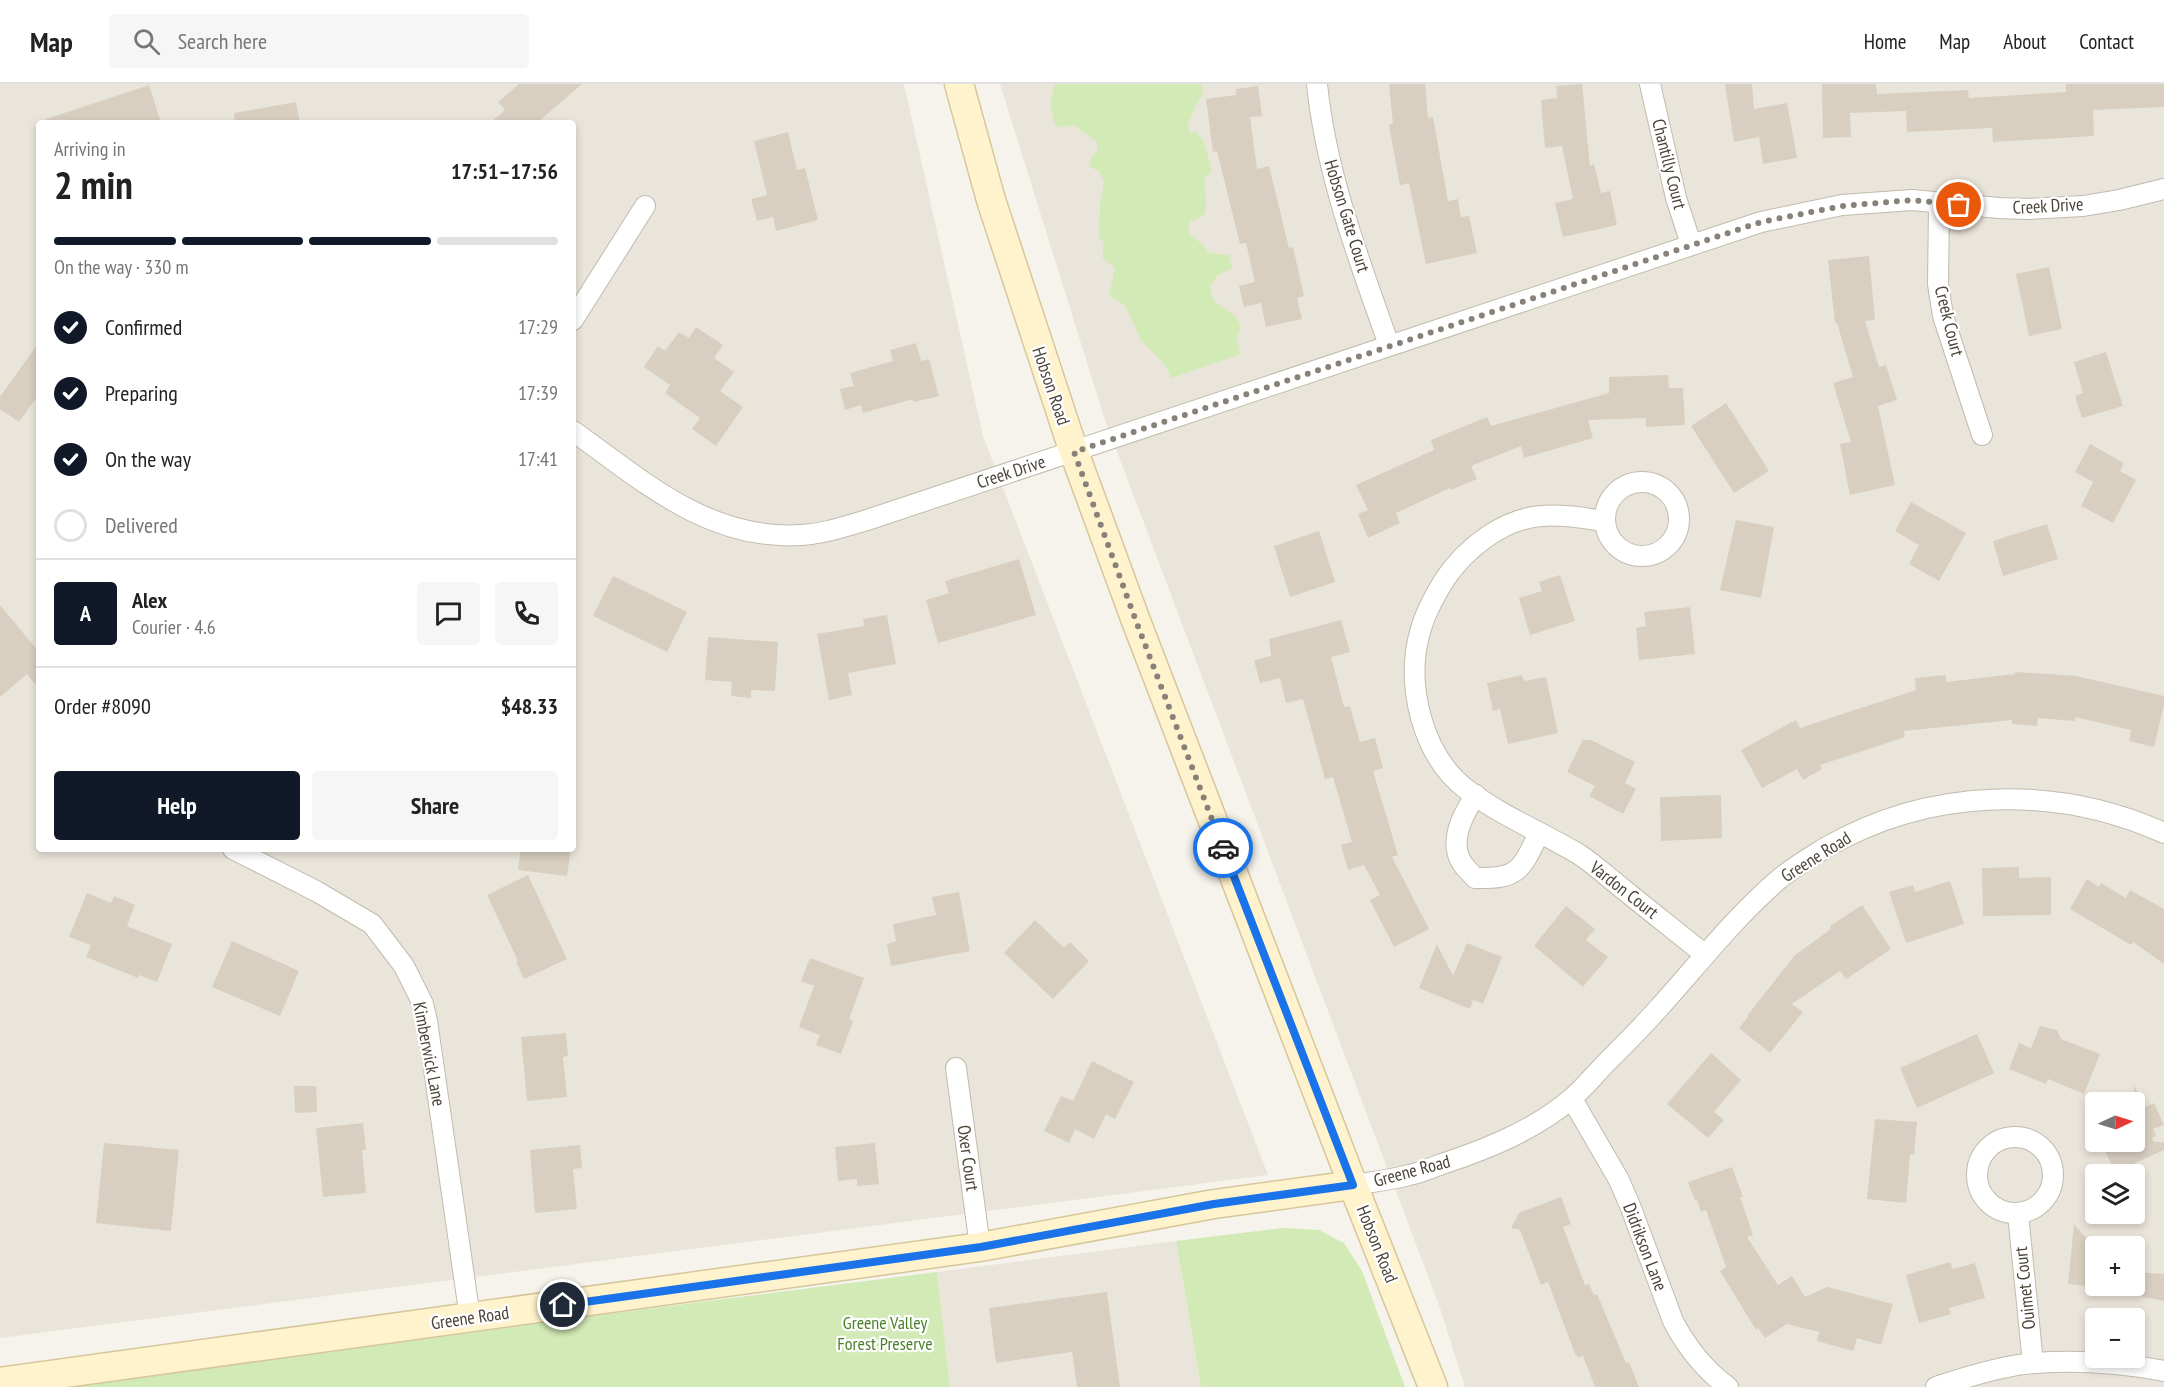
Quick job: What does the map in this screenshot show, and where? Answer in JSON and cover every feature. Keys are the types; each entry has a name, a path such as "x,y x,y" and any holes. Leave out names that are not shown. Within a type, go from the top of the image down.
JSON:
{"main road":[{"name":"Hobson Road","path":"959,84 997,222 1074,452 1136,621 1433,1387"},
{"name":"Greene Road","path":"0,1382 981,1247 1214,1204 1353,1185"}],"street":[{"name":"Hobson Gate Court","path":"1317,84 1329,157 1350,232 1389,345"},
{"name":"Chantilly Court","path":"1650,84 1676,198 1691,244"},
{"name":"Creek Drive","path":"576,433 650,487 695,514 728,528 770,536 802,536 835,530 1074,452 1761,222 1833,207 1912,200 1939,204 2027,209 2083,206 2164,189"},
{"name":"Creek Court","path":"1939,204 1938,284 1944,316 1982,435"},
{"path":"576,315 645,206"},
{"name":"Vardon Court","path":"1604,521 1542,516 1528,518 1501,529 1457,561 1427,611 1419,632 1415,662 1415,689 1419,712 1429,741 1442,762 1464,788 1510,819 1581,856 1704,954"},
{"path":"1476,795 1463,813 1456,837 1460,861 1475,878 1495,879 1514,874 1528,857 1539,833"},
{"name":"Greene Road","path":"1353,1185 1410,1175 1481,1151 1537,1122 1572,1099 1658,1010 1704,954 1778,880 1846,836 1908,812 1966,801 2027,799 2083,806 2116,814 2164,833"},
{"name":"Kimberwick Lane","path":"239,852 316,891 372,924 404,966 413,982 427,1021 470,1318"},
{"name":"Oxer Court","path":"956,1068 981,1247"},
{"name":"Didrikson Lane","path":"1572,1099 1619,1180 1673,1321 1694,1354 1728,1387"},
{"name":"Ouimet Court","path":"2018,1214 2033,1363"},
{"path":"1936,1387 1976,1375 2033,1363 2095,1362 2164,1371"}],"shaded area":[{"path":"0,84 904,84 983,436 1268,1175 0,1338"},
{"path":"1000,84 2164,84 2164,1387 1465,1387 1440,1308 1104,417"},
{"path":"1176,1241 1201,1387 950,1387 937,1272"}],"green space":[{"path":"1055,84 1201,84 1203,95 1187,125 1190,133 1196,132 1202,138 1212,172 1205,177 1205,213 1190,222 1188,231 1208,252 1229,255 1232,268 1218,275 1210,286 1213,300 1236,317 1241,326 1237,338 1241,354 1171,378 1165,365 1141,340 1125,305 1109,296 1115,268 1102,257 1104,243 1099,237 1100,204 1104,181 1099,171 1089,167 1091,158 1098,150 1096,141 1073,125 1058,128 1051,106"},
{"path":"1283,1228 1319,1230 1344,1243 1362,1271 1405,1387 1201,1387 1176,1241"},
{"name":"Greene Valley Forest Preserve","path":"937,1272 950,1387 71,1387 622,1312"}],"building":[{"path":"519,84 582,84 540,120 493,120 505,110 498,102"},
{"path":"1389,84 1425,84 1428,118 1433,117 1448,201 1458,199 1461,217 1469,216 1477,253 1426,264 1409,183 1400,185 1389,125 1393,124"},
{"path":"1582,84 1590,166 1594,164 1601,193 1610,191 1617,225 1563,237 1555,203 1573,199 1562,146 1545,148 1541,100 1557,98 1556,86"},
{"path":"1725,84 1752,84 1754,109 1787,103 1797,158 1763,164 1759,137 1734,142"},
{"path":"1822,84 1876,84 1877,94 1968,90 1969,98 2066,92 2066,84 2164,84 2164,107 2093,110 2094,136 1993,142 1992,128 1907,132 1906,111 1850,113 1851,137 1823,138"},
{"path":"149,85 160,120 46,120"},
{"path":"1258,86 1262,116 1250,117 1257,169 1269,166 1289,248 1293,247 1304,296 1297,298 1302,319 1266,327 1261,303 1244,307 1239,286 1255,282 1246,243 1240,244 1217,151 1213,152 1206,99 1236,95 1236,89"},
{"path":"296,102 299,120 235,120 234,113"},
{"path":"788,132 797,170 805,168 818,220 776,231 773,217 757,221 751,199 767,195 754,141"},
{"path":"1869,256 1875,320 1865,321 1879,367 1886,365 1897,400 1878,406 1895,485 1850,495 1840,444 1851,442 1833,383 1853,377 1837,323 1835,323 1828,260"},
{"path":"2049,267 2062,329 2029,336 2016,274"},
{"path":"696,327 723,345 714,358 734,372 720,391 743,407 716,446 692,429 700,418 665,393 670,385 644,367 658,346 665,351 679,332 689,338"},
{"path":"916,343 921,361 929,359 939,396 914,402 913,399 863,413 861,405 845,410 840,389 854,386 850,373 893,361 890,350"},
{"path":"36,346 36,398 19,422 0,409 0,397"},
{"path":"2106,352 2123,406 2082,418 2075,396 2083,393 2074,362"},
{"path":"1668,375 1669,388 1683,388 1685,425 1646,427 1646,418 1588,420 1593,438 1524,458 1521,446 1471,466 1477,479 1451,490 1450,488 1396,513 1400,523 1368,538 1358,514 1368,510 1356,485 1434,450 1431,440 1487,417 1491,426 1609,393 1609,377"},
{"path":"1726,403 1769,471 1734,493 1691,426"},
{"path":"2090,444 2124,463 2120,471 2136,480 2113,523 2081,506 2093,482 2075,472"},
{"path":"1911,502 1966,533 1939,581 1909,564 1919,545 1895,531"},
{"path":"1736,520 1774,527 1761,598 1720,590"},
{"path":"2047,524 2058,559 2003,576 1993,541"},
{"path":"1319,531 1335,582 1290,597 1274,546"},
{"path":"1019,559 1036,615 938,643 926,600 949,593 945,581"},
{"path":"1560,575 1575,621 1530,635 1519,598 1542,591 1539,582"},
{"path":"613,576 687,612 667,652 593,616"},
{"path":"0,605 36,648 36,685 27,674 0,697"},
{"path":"1690,607 1695,654 1639,660 1636,628 1646,626 1644,612"},
{"path":"887,615 896,664 848,673 852,695 829,700 817,634 864,626 863,619"},
{"path":"1341,620 1350,652 1331,657 1344,707 1350,706 1360,742 1375,738 1383,768 1373,771 1398,855 1392,857 1429,929 1394,947 1370,900 1380,895 1364,865 1348,870 1341,845 1352,842 1333,777 1325,779 1303,699 1286,703 1280,678 1260,683 1254,660 1271,656 1269,639"},
{"path":"708,637 778,642 775,691 751,690 751,698 731,696 732,682 705,680"},
{"path":"2015,672 2076,676 2164,696 2154,747 2129,741 2131,730 2075,717 2075,721 2038,718 2037,726 2012,724 2012,720 1904,731 1905,737 1820,765 1822,769 1803,780 1797,769 1762,788 1741,750 1796,720 1800,728 1916,690 1915,678 1946,675 1946,682 2015,674"},
{"path":"1522,675 1524,681 1546,677 1558,733 1508,744 1500,709 1493,711 1487,683"},
{"path":"1583,740 1591,740 1635,762 1625,783 1636,789 1623,814 1589,796 1595,786 1567,772"},
{"path":"1721,795 1722,838 1661,841 1660,797"},
{"path":"521,852 571,852 567,876 518,870"},
{"path":"2019,867 2019,878 2051,877 2051,915 1983,916 1982,868"},
{"path":"528,875 567,959 524,979 487,895"},
{"path":"2087,879 2099,887 2101,883 2126,898 2130,890 2164,909 2164,964 2133,942 2131,945 2070,909"},
{"path":"1950,881 1964,924 1906,943 1889,892 1913,885 1915,892"},
{"path":"959,892 970,951 891,966 887,944 896,941 893,924 936,915 932,897"},
{"path":"87,893 111,903 114,896 135,905 127,926 172,944 157,982 139,975 138,978 86,957 91,945 69,937"},
{"path":"1862,905 1891,949 1846,979 1840,971 1792,1004 1803,1012 1770,1053 1739,1028 1795,955 1831,929 1830,926"},
{"path":"1566,906 1595,929 1586,940 1608,957 1583,987 1534,946"},
{"path":"1035,920 1064,948 1070,942 1089,961 1053,999 1004,953"},
{"path":"232,941 299,971 280,1016 212,987"},
{"path":"1467,943 1502,957 1483,1004 1473,1000 1470,1009 1419,988 1437,944 1453,976"},
{"path":"810,958 864,978 849,1019 853,1021 841,1054 816,1045 820,1035 799,1027 814,986 801,981"},
{"path":"2040,1026 2057,1030 2061,1039 2100,1054 2084,1094 2048,1079 2046,1084 2009,1069 2019,1043 2031,1048"},
{"path":"566,1033 568,1056 563,1057 567,1097 527,1101 521,1037"},
{"path":"1977,1034 1994,1073 1917,1108 1900,1068"},
{"path":"1711,1053 1741,1080 1714,1112 1724,1120 1708,1138 1667,1104"},
{"path":"1092,1061 1134,1082 1115,1119 1106,1114 1094,1139 1075,1129 1069,1143 1044,1131 1061,1096 1073,1101"},
{"path":"294,1086 316,1086 317,1112 295,1113"},
{"path":"2154,1103 2164,1125 2153,1129 2156,1136 2152,1138 2154,1142 2164,1142 2164,1150 2133,1164 2111,1164 2106,1152 2145,1152 2145,1108"},
{"path":"1875,1119 1917,1122 1914,1155 1910,1154 1906,1203 1867,1199"},
{"path":"363,1123 366,1150 362,1150 366,1193 323,1197 316,1128"},
{"path":"104,1143 179,1150 171,1231 96,1223"},
{"path":"875,1143 879,1184 857,1186 857,1179 838,1181 835,1147"},
{"path":"580,1145 582,1168 573,1169 577,1209 535,1213 530,1150"},
{"path":"1732,1167 1753,1235 1747,1237 1778,1285 1792,1276 1805,1297 1827,1287 1893,1304 1881,1345 1857,1338 1853,1351 1817,1341 1819,1332 1787,1324 1765,1338 1758,1328 1756,1330 1720,1271 1726,1267 1706,1210 1701,1212 1688,1182"},
{"path":"1561,1197 1571,1224 1563,1227 1585,1285 1589,1284 1594,1295 1597,1294 1626,1363 1629,1362 1639,1387 1595,1387 1583,1356 1579,1358 1575,1354 1548,1282 1541,1285 1520,1230 1511,1228 1519,1213"},
{"path":"2074,1224 2085,1237 2085,1286 2068,1284"},
{"path":"1950,1262 1953,1269 1975,1263 1985,1298 1949,1308 1951,1314 1919,1323 1906,1275"},
{"path":"2145,1273 2164,1274 2164,1301 2139,1296 2145,1296"},
{"path":"1107,1292 1120,1387 1077,1387 1072,1352 996,1363 989,1308"}],"way so far":[{"path":"1223,848 1074,452 1761,222 1805,211 1842,206 1912,200 1959,205"}],"route":[{"path":"563,1305 981,1247 1214,1204 1353,1185 1223,848"}]}
